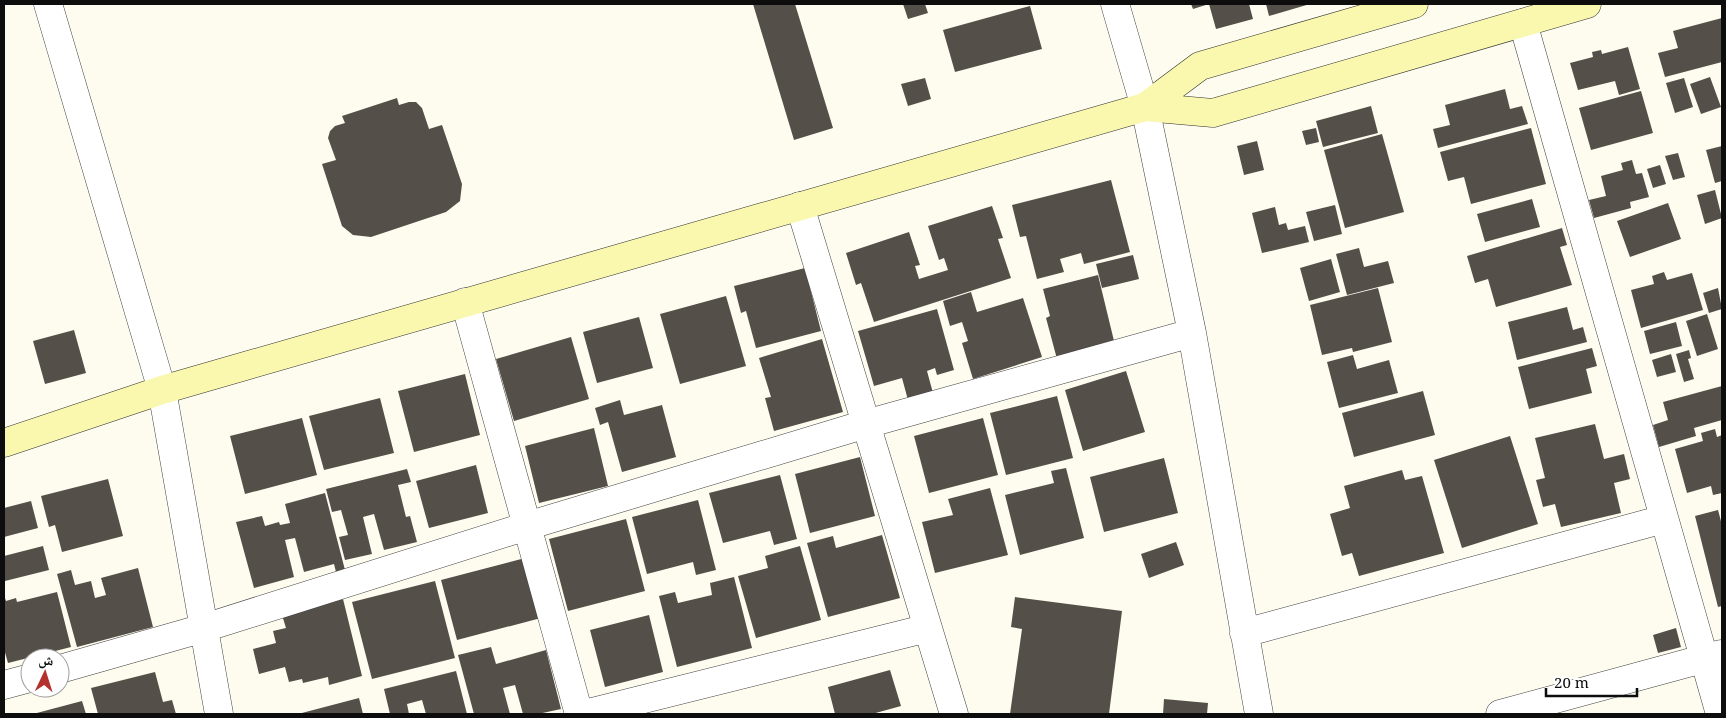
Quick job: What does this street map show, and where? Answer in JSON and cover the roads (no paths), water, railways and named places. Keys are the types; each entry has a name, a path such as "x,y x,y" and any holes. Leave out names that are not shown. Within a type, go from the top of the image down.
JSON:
{"street":[{"path":"48,4 162,390 219,714"},
{"path":"1115,4 1144,107 1192,334 1259,714"},
{"path":"4,443 162,390 1144,107 1200,66 1414,4"},
{"path":"1144,107 1213,114 1587,4"},
{"path":"1523,23 1664,519 1713,656 1720,714"},
{"path":"800,206 954,714"},
{"path":"465,302 579,714"},
{"path":"70,666 204,628 527,526 866,424 1192,334"},
{"path":"1244,633 1664,519"},
{"path":"584,714 928,628"},
{"path":"1500,714 1577,704 1713,656"},
{"path":"4,686 20,681"}]}
